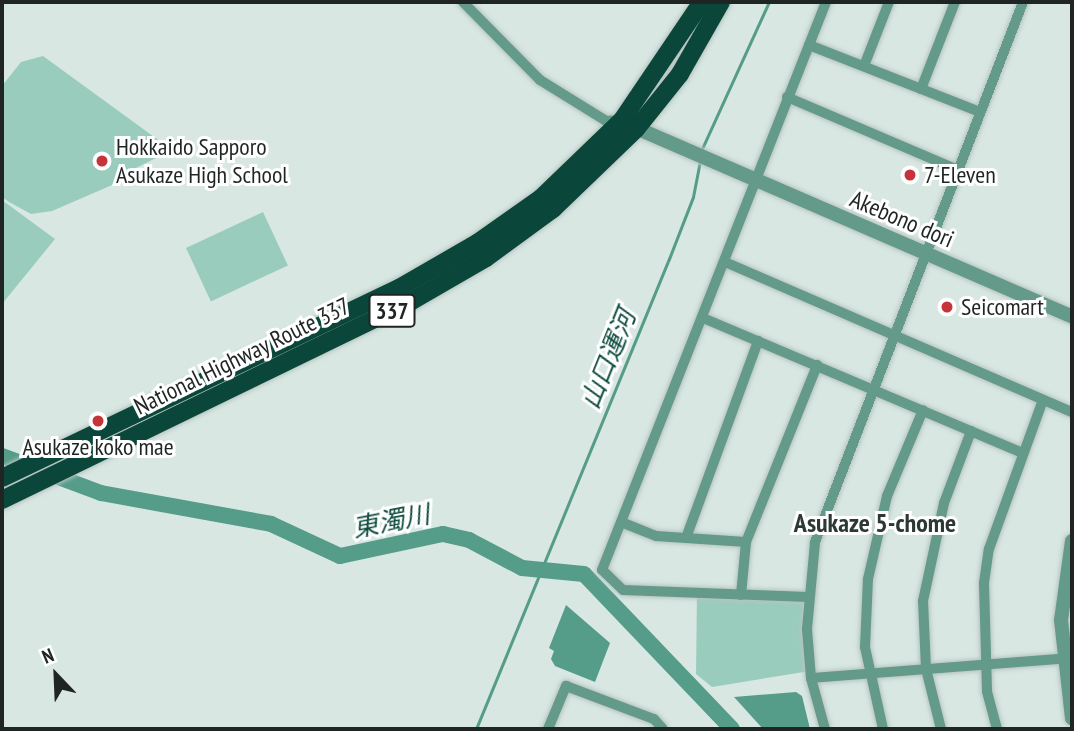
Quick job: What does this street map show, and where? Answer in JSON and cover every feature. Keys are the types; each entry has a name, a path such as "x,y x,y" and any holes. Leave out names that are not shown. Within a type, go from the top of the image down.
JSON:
{"highway":[{"name":"National Highway Route 337","path":"6,476 399,288 477,243 541,198 629,125 702,2"},
{"name":"National Highway Route 337","path":"2,500 410,302 486,258 553,209 629,125 680,74 722,2"}],"street":[{"path":"463,2 540,80 606,121 629,125"},
{"path":"808,597 623,590 602,570 826,2"},
{"path":"864,66 890,2"},
{"path":"921,89 955,2"},
{"path":"825,729 811,678 808,597 815,542 1023,2"},
{"path":"809,45 980,112"},
{"path":"787,97 958,170"},
{"name":"Akebono dori","path":"629,125 1072,317"},
{"path":"725,262 1072,412"},
{"path":"703,318 1022,453"},
{"path":"686,538 758,341"},
{"path":"741,595 746,541 817,365"},
{"path":"997,729 985,664 982,616 989,548 1043,400"},
{"path":"883,729 868,674 866,614 872,558 887,496 923,410"},
{"path":"941,729 926,669 927,570 944,503 971,431"},
{"path":"621,522 656,536 746,541"},
{"path":"1072,541 1063,587 1072,718"},
{"path":"811,678 1068,658"},
{"path":"548,729 566,686 654,719 663,729"}],"shaded area":[{"path":"43,56 172,150 124,174 126,179 52,211 31,214 2,197 2,86 21,62"},
{"path":"2,200 55,239 2,304"},
{"path":"263,212 288,265 211,301 186,248"},
{"path":"697,593 808,597 810,671 712,687 696,674"},
{"path":"566,605 610,643 595,682 555,666 551,659 554,651 549,648"},
{"path":"796,692 802,696 810,729 763,729 734,697"}],"waterway":[{"name":"山口運河","path":"701,151 769,2"},
{"name":"山口運河","path":"476,729 669,259 693,197 700,161"},
{"name":"東濁川","path":"2,456 101,493 271,524 340,556 443,534 469,540 522,568 584,574 732,729"}],"place":[{"name":"Hokkaido Sapporo Asukaze High School","path":"102,161"},
{"name":"7-Eleven","path":"910,175"},
{"name":"Seicomart","path":"947,307"},
{"name":"Asukaze koko mae","path":"98,421"}],"district":[{"name":"Asukaze 5-chome","path":"875,523"}]}
